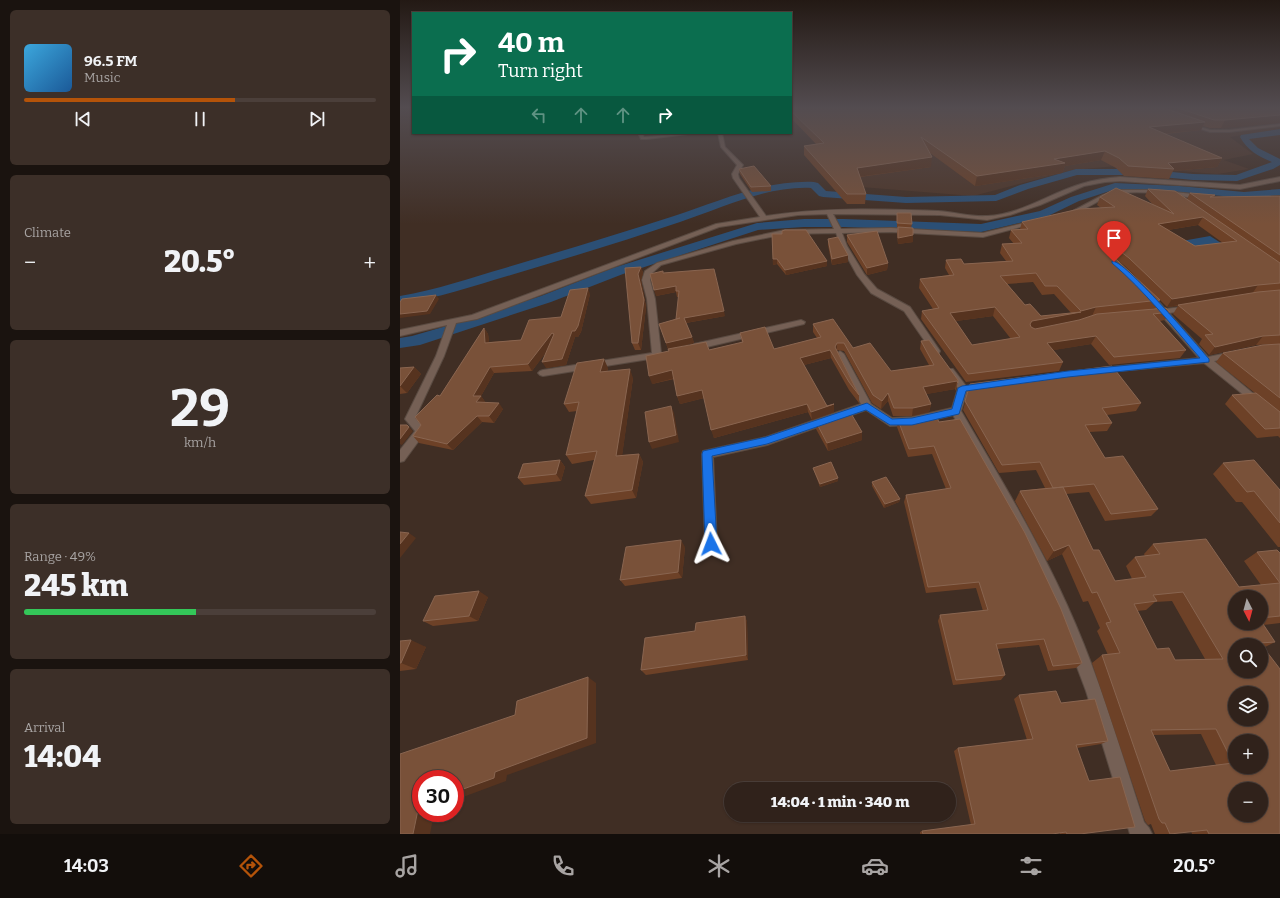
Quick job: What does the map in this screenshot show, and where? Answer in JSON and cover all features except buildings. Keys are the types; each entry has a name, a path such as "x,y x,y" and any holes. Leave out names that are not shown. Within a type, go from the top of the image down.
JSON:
{"street":[{"path":"724,146 726,153 740,165 735,174 736,178 764,218"},
{"path":"400,334 480,314 718,225 798,212 940,213 986,218 1008,214 1038,204 1082,185 1105,180 1120,179 1240,187 1280,179"},
{"path":"1163,182 1171,194 1184,202"},
{"path":"1064,216 1083,209 1111,193 1125,191 1212,198"},
{"path":"829,212 837,227 844,246 860,275 874,291 907,309 943,361 966,388 956,411"},
{"path":"543,373 661,355 646,280 648,273 659,264 735,242 785,232 837,227 983,235 1043,220"},
{"path":"1139,286 1206,360 1268,410"},
{"path":"1150,314 1193,307"},
{"path":"400,458 404,448 421,431 410,419 440,356 452,322"},
{"path":"688,349 801,322"},
{"path":"1090,372 1206,360 1242,352"},
{"path":"840,354 867,406 890,422 912,421 956,411"},
{"path":"711,544 707,454 767,441 867,406"},
{"path":"956,411 1020,525 1063,611 1092,688 1137,828 1143,834"}],"shaded area":[{"path":"820,146 1242,146 1253,154 1224,160 1249,169 1217,174 1117,166 1073,170 973,196 836,185"}],"water":[{"path":"1210,236 1224,245 1188,253 1182,241"}],"waterway":[{"path":"400,300 426,296 560,256 678,219 752,193 775,187 787,185 814,185 823,194 906,200 996,198 1024,187 1076,172 1141,172 1193,177 1237,178 1270,167 1279,162 1250,146"},
{"path":"400,343 414,341 479,321 546,299 618,271 757,227 804,223 844,223 981,228 1044,214 1075,199 1115,186 1179,189 1244,195 1280,192"}],"route":[{"path":"711,544 707,454 767,441 867,406 890,422 912,421 956,411 962,388 1068,374 1141,368 1206,360 1164,312 1124,270 1114,262"}]}
